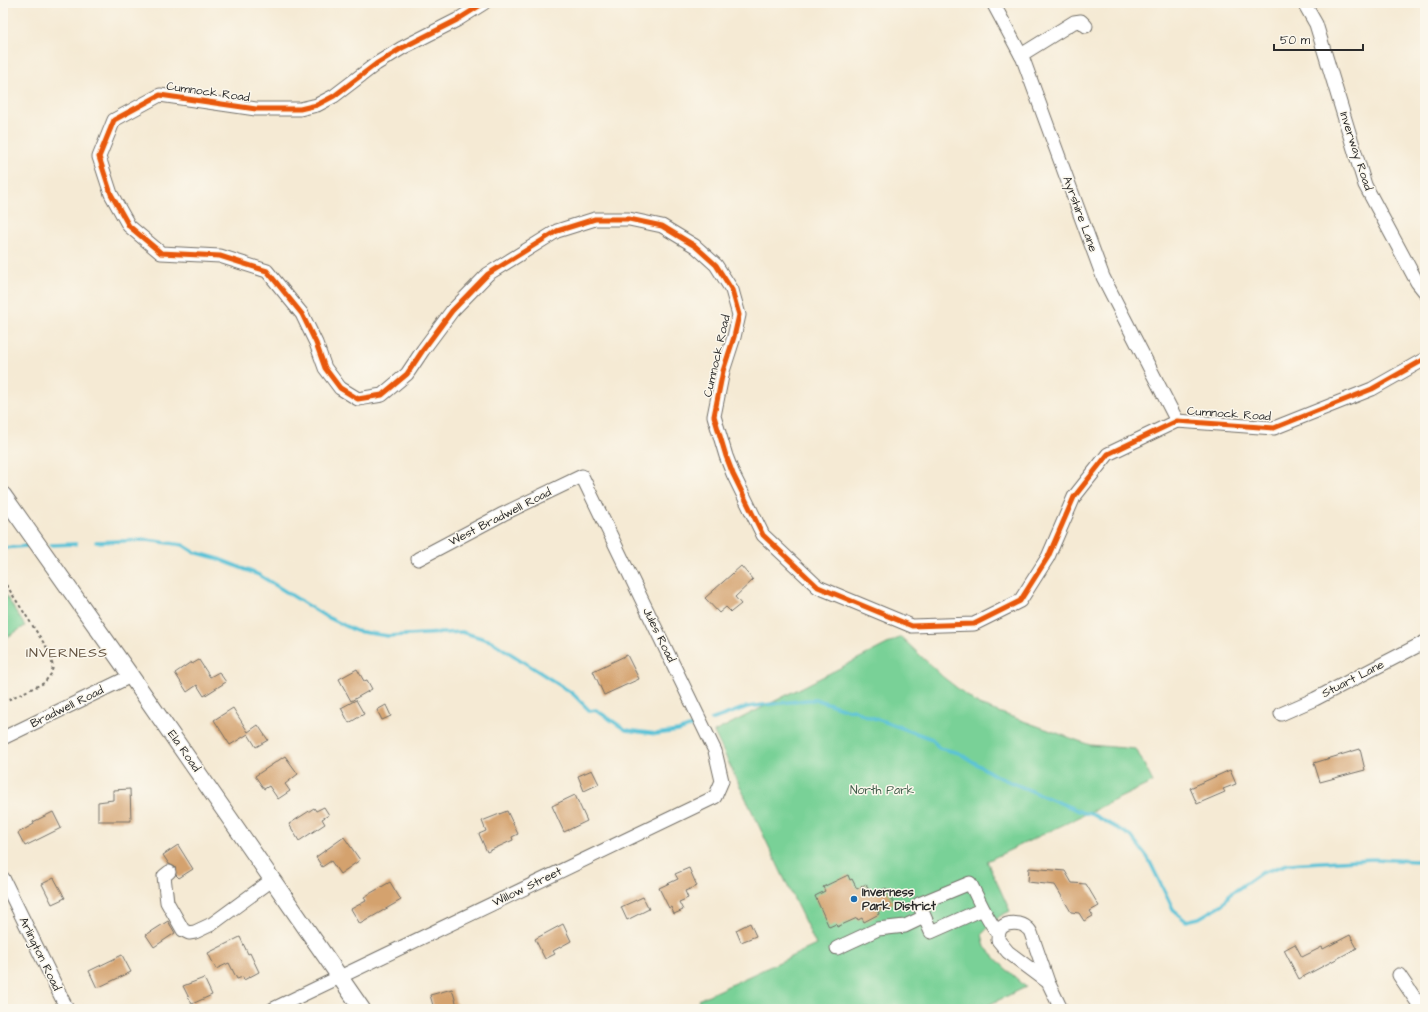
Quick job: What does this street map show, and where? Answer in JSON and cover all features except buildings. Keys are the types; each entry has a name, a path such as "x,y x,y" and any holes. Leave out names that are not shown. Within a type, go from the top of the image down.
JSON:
{"main road":[{"name":"Ela Road","path":"3,495 132,676 362,1009"}],"street":[{"name":"Cumnock Road","path":"484,3 457,20 395,52 376,64 334,96 317,105 300,109 256,108 160,95 114,120 99,157 111,194 129,226 161,253 220,256 267,271 302,314 316,343 325,368 340,388 358,400 382,395 407,374 452,311 488,274 557,232 595,219 629,219 662,226 695,246 716,265 732,290 739,316 723,371 714,416 733,474 763,535 818,587 912,626 974,624 1020,601 1048,557 1074,497 1108,454 1177,421 1274,428 1372,389 1425,359"},
{"name":"Ayrshire Lane","path":"993,3 1021,55 1103,276 1177,421"},
{"name":"Inverway Road","path":"1304,3 1316,24 1365,185 1417,282 1425,292"},
{"path":"1021,55 1074,22 1081,21 1086,26"},
{"name":"West Bradwell Road","path":"418,559 503,514 582,476"},
{"name":"Jules Road","path":"582,476 715,751 722,781 715,797"},
{"name":"Stuart Lane","path":"1281,714 1315,699 1425,642"},
{"name":"Bradwell Road","path":"3,738 132,676"},
{"name":"Willow Street","path":"273,1009 715,797"},
{"path":"169,872 164,876 167,902 183,930 189,933 195,932 212,924 272,880"},
{"name":"Arlington Road","path":"3,878 67,1009"},
{"path":"983,910 930,932 919,904 970,883 983,910 998,933"},
{"path":"837,948 878,929 906,926 924,917"},
{"path":"1048,982 1008,952 998,940 998,933 1002,927 1010,924 1019,924 1027,927 1031,933 1048,982 1061,1009"},
{"path":"1399,975 1422,1009"}],"path":[{"path":"3,580 49,652 53,667 51,674 44,682 3,702"}],"green space":[{"path":"3,591 25,626 3,640"},
{"name":"North Park","path":"901,637 943,677 979,705 1090,745 1136,749 1153,782 987,861 1010,911 1000,916 982,934 985,947 1026,987 980,1009 702,1009 698,1000 816,945 714,732"}],"waterway":[{"path":"96,542 147,540 183,545 194,552 216,558 259,575 325,616 356,631 388,636 462,632 491,641 572,693 590,711 596,710 626,730 656,734 678,731 692,726"},
{"path":"51,545 76,544"},
{"path":"3,548 27,546"},
{"path":"711,720 747,707 818,700 848,710 853,709 864,715 932,739 939,748 959,753 996,776 1084,813 1090,813 1131,836 1148,858 1174,911 1186,921 1199,918 1223,904 1229,895 1261,873 1288,864 1373,859 1416,861 1425,859"}],"cycle path":[{"path":"484,3 457,20 402,48 376,64 334,96 317,105 300,109 256,109 160,95 114,120 99,157 111,194 129,226 161,253 220,256 267,271 302,314 316,343 325,368 340,388 358,399 382,395 407,374 452,311 488,274 557,231 595,219 629,219 662,226 695,246 716,265 732,290 739,315 734,337 723,371 714,416 733,474 763,535 818,587 912,626 974,624 1020,601 1048,557 1074,497 1108,454 1177,421 1274,428 1372,389 1425,359"}],"place":[{"name":"Inverness Park District","path":"854,899"}],"district":[{"name":"INVERNESS","path":"67,653"}]}
